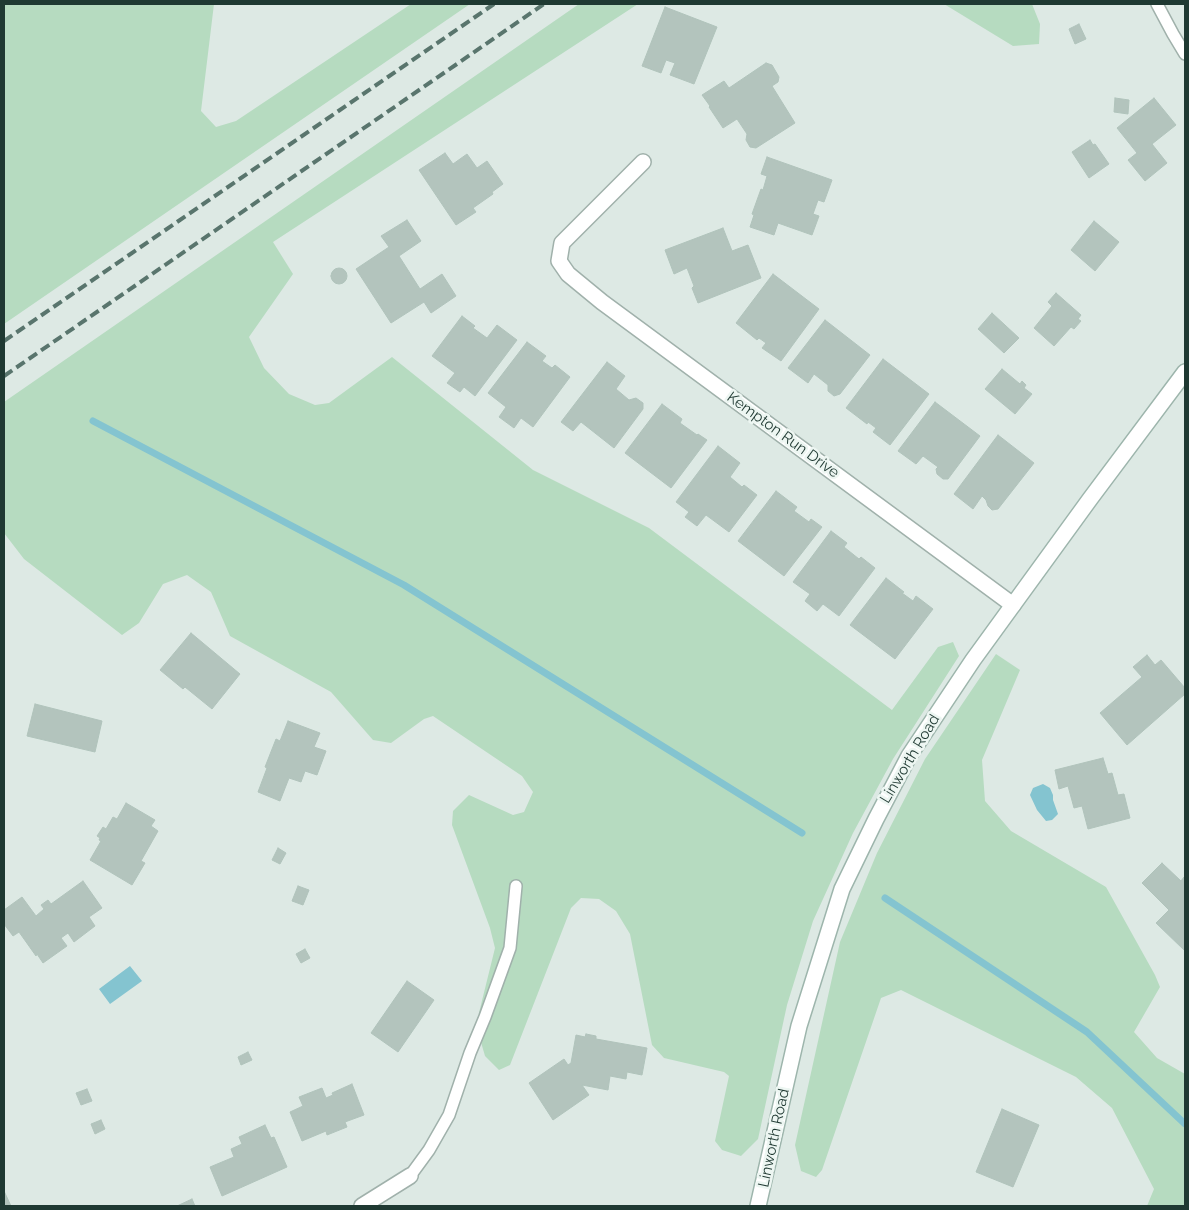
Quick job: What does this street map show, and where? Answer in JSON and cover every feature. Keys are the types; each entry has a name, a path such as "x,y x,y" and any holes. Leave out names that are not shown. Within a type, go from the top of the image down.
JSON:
{"main road":[{"name":"Kempton Run Drive","path":"644,162 562,243 559,261 568,274 602,302 1013,605"},
{"name":"Linworth Road","path":"758,1206 799,1026 842,889 876,819 909,756 973,660 1090,498 1185,372"},
{"path":"362,1206 410,1176"}],"lane":[{"path":"1157,4 1185,54"},
{"path":"410,1176 429,1150 449,1115 470,1053 485,1017 510,948 516,886"}],"green space":[{"path":"4,4 214,4 201,111 216,127 236,121 411,4 470,4 4,324"},
{"path":"579,4 638,4 273,242 293,274 249,337 264,368 289,394 315,405 329,403 392,357 533,470 649,528 892,710 938,647 953,642 959,656 893,759 853,833 813,921 787,1005 758,1139 741,1156 722,1150 715,1141 729,1076 724,1072 664,1058 652,1045 630,934 616,911 599,899 581,898 571,908 510,1065 499,1070 485,1056 476,1025 495,948 490,928 452,825 453,811 469,795 513,815 524,812 533,792 522,776 433,716 424,719 391,743 373,740 331,692 230,636 211,592 187,575 163,584 139,623 122,635 24,559 4,533 4,402"},
{"path":"944,4 1032,4 1040,24 1039,44 1013,46"},
{"path":"996,654 1020,670 982,760 985,801 1011,831 1106,887 1155,975 1160,987 1134,1032 1157,1058 1185,1074 1185,1206 1147,1206 1154,1189 1112,1108 1076,1077 901,990 881,998 822,1170 816,1177 801,1171 795,1145 840,942 877,853 925,759"}],"water":[{"path":"1043,784 1050,788 1058,814 1052,820 1046,821 1037,810 1030,795 1033,788"},
{"path":"130,966 142,981 110,1004 99,989"}],"building":[{"path":"665,7 717,27 694,84 670,75 675,63 666,60 661,73 642,66"},
{"path":"1079,24 1086,39 1075,44 1069,29"},
{"path":"766,63 772,65 779,77 778,82 772,86 795,123 756,148 750,147 746,140 747,134 737,119 723,128 702,95 724,81 729,88"},
{"path":"1115,98 1129,100 1128,114 1114,112"},
{"path":"1154,98 1176,125 1152,144 1167,163 1145,181 1128,160 1137,153 1117,128"},
{"path":"1090,140 1109,164 1089,178 1072,152"},
{"path":"445,153 453,164 467,154 477,168 487,161 503,184 492,192 493,194 473,208 476,212 456,225 419,170"},
{"path":"767,157 832,180 824,202 818,200 813,214 819,216 812,235 778,223 774,235 750,227 754,215 752,214 767,176 761,174"},
{"path":"407,220 421,241 399,256 420,289 442,274 456,296 431,313 424,302 391,323 356,269 389,247 381,236"},
{"path":"1094,221 1119,242 1095,271 1071,250"},
{"path":"723,228 732,251 748,245 761,278 698,303 687,268 674,274 665,250"},
{"path":"339,268 347,276 339,284 331,276"},
{"path":"773,274 819,309 781,361 762,348 766,343 759,338 757,340 736,323"},
{"path":"1056,293 1081,315 1078,319 1081,321 1074,329 1071,327 1054,346 1034,328 1052,306 1048,302"},
{"path":"992,313 1019,338 1004,353 978,329"},
{"path":"462,316 475,326 473,328 487,338 497,325 517,340 475,396 464,387 460,392 447,383 455,373 432,356"},
{"path":"825,320 870,355 840,394 834,396 828,391 828,385 814,374 808,383 788,368"},
{"path":"527,342 546,356 542,361 552,368 555,365 570,377 533,427 521,418 514,428 499,417 506,407 488,393"},
{"path":"883,359 929,394 890,445 873,432 876,428 868,422 867,424 846,408"},
{"path":"607,362 625,376 616,389 629,400 636,398 643,403 643,409 614,448 581,422 573,431 561,422"},
{"path":"1002,369 1020,384 1022,381 1026,385 1024,388 1032,394 1015,414 985,389"},
{"path":"935,402 980,436 948,479 943,479 937,474 936,469 938,467 923,456 916,464 898,451"},
{"path":"662,404 682,419 680,423 707,440 671,488 625,453"},
{"path":"998,435 1034,463 998,509 992,510 982,496 973,509 954,494"},
{"path":"718,446 740,463 730,477 742,487 744,485 757,495 729,532 706,515 697,526 685,517 689,512 676,502"},
{"path":"776,491 797,507 794,511 809,522 811,519 822,527 784,576 738,541"},
{"path":"831,531 847,543 844,547 859,559 861,557 875,568 839,616 823,604 817,611 805,601 810,594 793,582"},
{"path":"886,578 913,601 916,596 933,609 895,659 850,625"},
{"path":"191,633 240,674 212,709 160,670"},
{"path":"1147,655 1155,665 1161,660 1185,688 1185,694 1127,745 1100,713 1142,677 1133,667"},
{"path":"35,704 102,721 95,752 27,736"},
{"path":"288,721 320,733 314,747 326,751 317,775 305,771 301,782 289,778 280,801 258,792 276,739 280,741"},
{"path":"1103,758 1108,774 1112,773 1118,795 1124,794 1130,818 1088,829 1082,806 1074,808 1068,786 1059,789 1055,770"},
{"path":"126,803 155,820 151,826 158,831 141,861 145,863 132,885 90,860 101,841 97,836 103,827 106,829 113,817 117,819"},
{"path":"278,848 286,853 280,864 272,860"},
{"path":"1162,863 1181,881 1185,878 1184,950 1156,923 1169,910 1142,883"},
{"path":"83,881 102,908 89,917 95,926 74,942 68,933 61,938 67,946 43,963 19,932 13,936 4,924 4,910 22,897 36,916 44,909 41,905 48,900 51,904"},
{"path":"298,886 309,890 303,905 292,901"},
{"path":"305,949 310,958 301,963 296,954"},
{"path":"407,981 434,1000 398,1052 371,1033"},
{"path":"586,1034 596,1036 596,1039 647,1048 642,1075 627,1072 626,1079 610,1076 608,1090 582,1085 589,1095 553,1120 529,1083 564,1059 568,1065 571,1063 576,1035 585,1037"},
{"path":"248,1052 252,1060 241,1065 238,1057"},
{"path":"352,1084 364,1115 345,1122 347,1127 327,1135 326,1131 302,1141 290,1112 303,1106 299,1097 322,1088 326,1098 333,1095 332,1093"},
{"path":"87,1089 92,1101 81,1105 76,1093"},
{"path":"1002,1109 1039,1125 1013,1187 976,1172"},
{"path":"101,1120 105,1129 95,1134 91,1124"},
{"path":"265,1125 271,1138 274,1137 287,1167 222,1196 210,1167 234,1157 231,1149 242,1144 239,1137"},
{"path":"4,1191 11,1206 4,1206"},
{"path":"192,1199 195,1206 177,1206"}],"waterway":[{"path":"93,421 404,585 802,833"},
{"path":"885,898 1087,1032 1185,1124"}],"railway":[{"path":"4,341 494,4"},
{"path":"4,376 544,4"}]}
